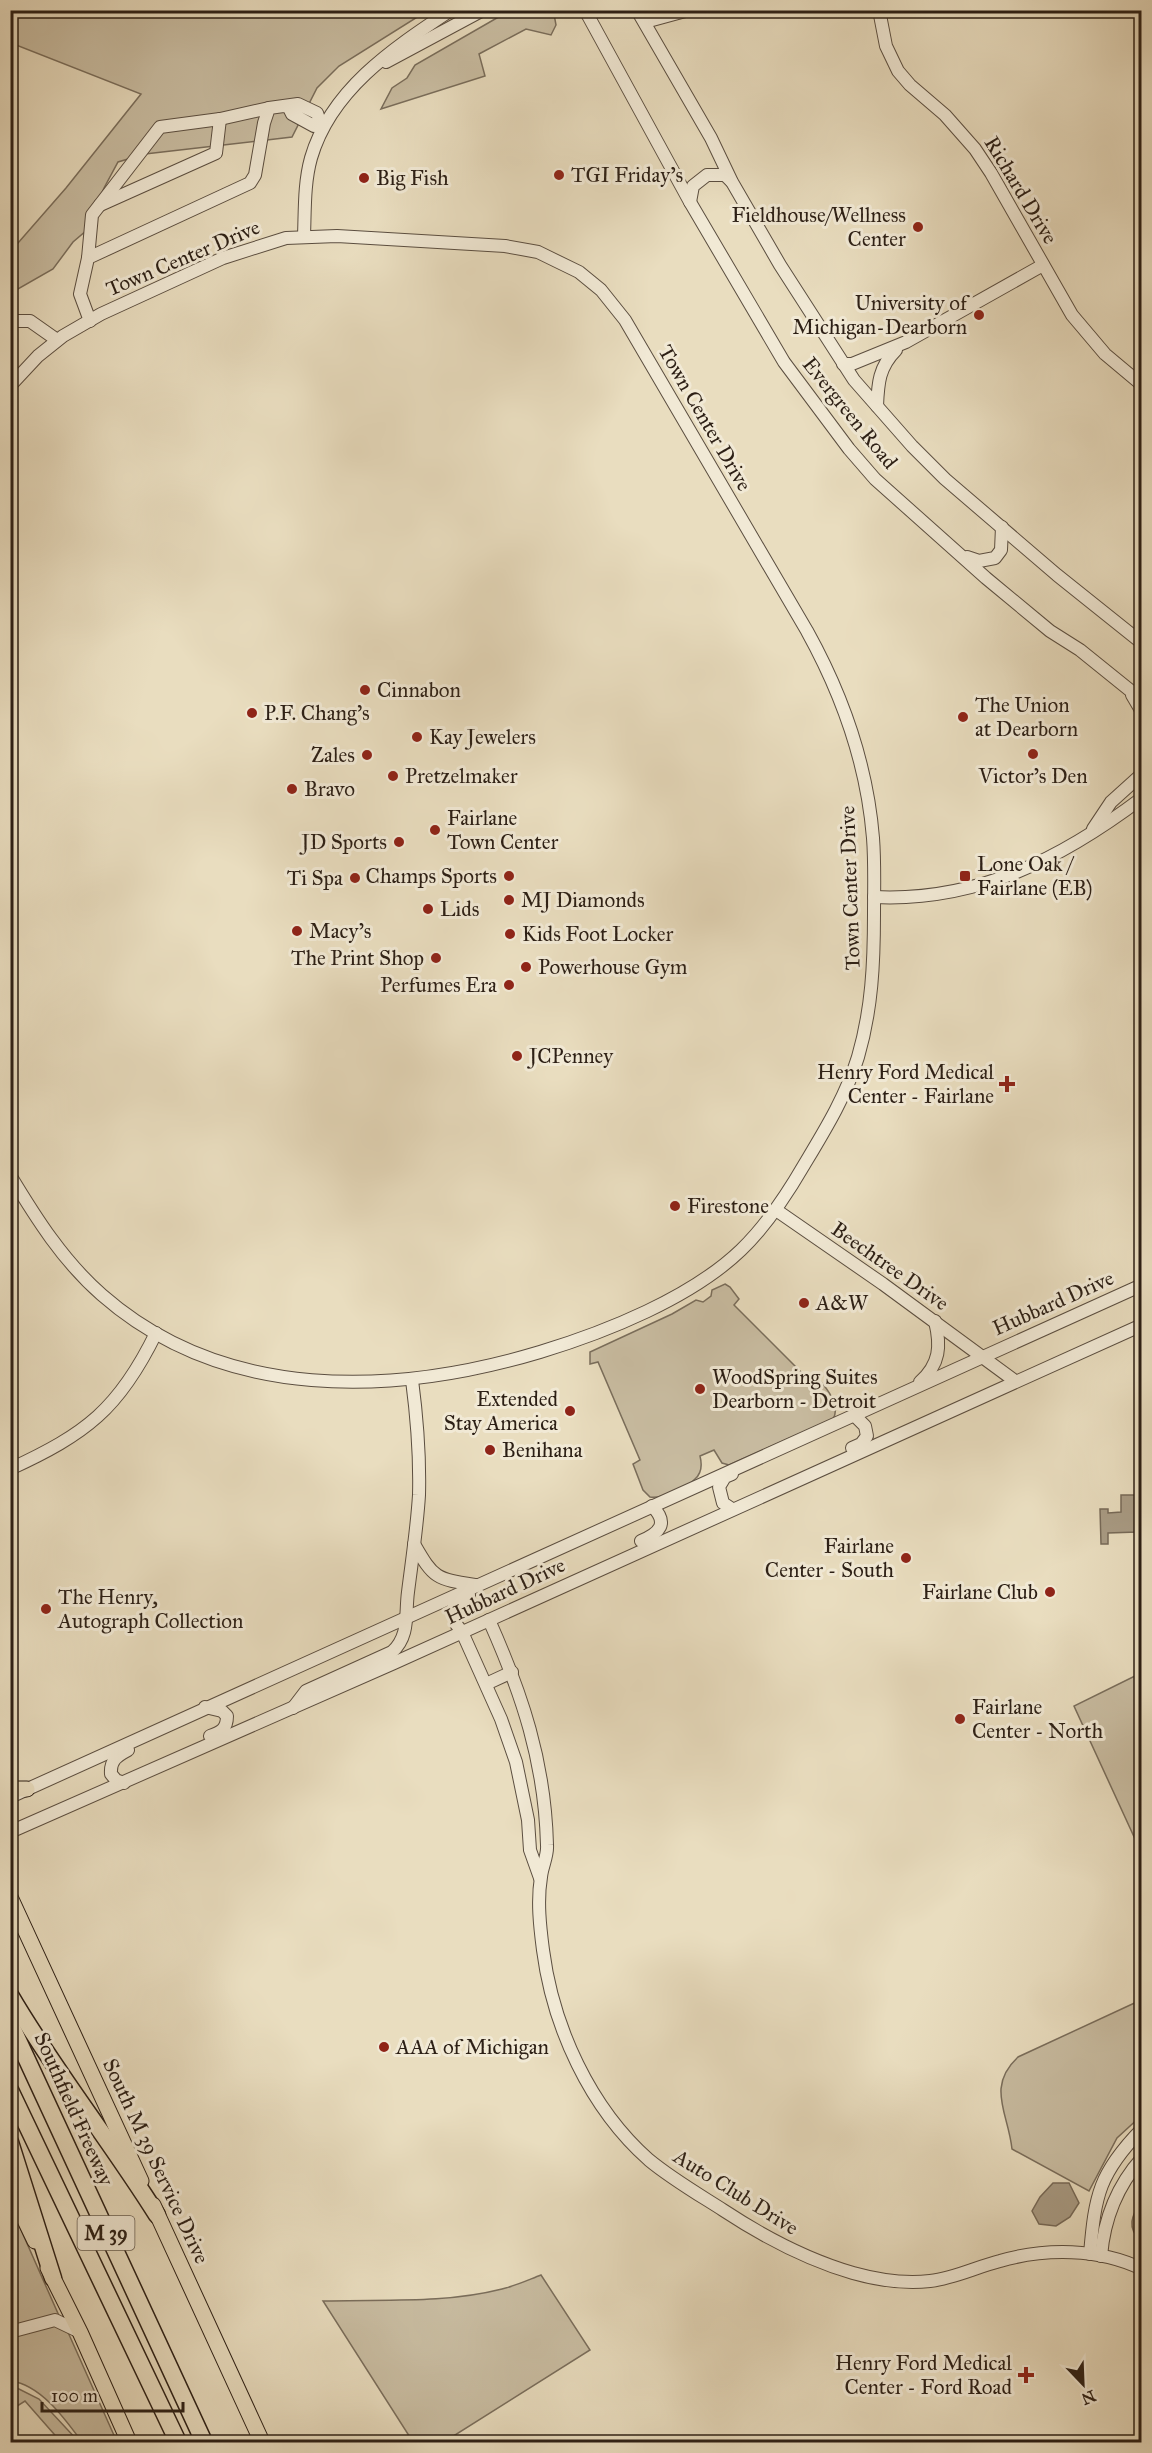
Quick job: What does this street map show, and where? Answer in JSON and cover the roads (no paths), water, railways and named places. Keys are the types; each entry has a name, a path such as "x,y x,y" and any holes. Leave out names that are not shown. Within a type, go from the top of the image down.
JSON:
{"highway":[{"path":"10,1995 61,2077 128,2169 158,2215"},
{"name":"Southfield Freeway","path":"10,2023 204,2442"},
{"name":"M 39","path":"10,2090 178,2442"},
{"path":"10,2142 53,2278"}],"main road":[{"path":"10,1789 27,1789"},
{"name":"South M 39 Service Drive","path":"10,1897 262,2442"},
{"path":"10,2189 80,2332 129,2442"}],"street":[{"path":"304,236 307,179 311,158 323,123 336,105 372,69 404,41 451,10"},
{"path":"372,69 483,10"},
{"path":"576,10 597,30"},
{"name":"Evergreen Road","path":"585,10 690,202 784,363 849,449 875,479 1019,605 1142,700"},
{"name":"Evergreen Road","path":"637,10 711,138 732,182 780,265 843,364 912,446 945,479 1142,643"},
{"path":"645,22 689,10"},
{"name":"Richard Drive","path":"879,10 886,46 898,71 910,85 945,115 975,149 1072,315 1105,354 1142,385"},
{"path":"90,321 80,294 88,258 92,215 160,127 288,106 292,114 314,126 323,123"},
{"path":"88,258 250,183 255,176 264,123 269,108"},
{"path":"99,206 216,153 219,119"},
{"path":"690,202 693,186 707,175 725,175 732,182"},
{"name":"Town Center Drive","path":"10,386 38,356 57,340 90,321 169,281 223,258 264,243 286,238 304,236 505,246 549,256 573,268 610,300 625,320 807,631 834,683 854,736 865,784 873,843 874,897 872,993 857,1059 838,1106 776,1210 739,1252 690,1288 592,1334 521,1358 412,1380 340,1383 275,1377 207,1358 129,1317 90,1284 56,1245 10,1175"},
{"path":"843,364 852,364 906,342 1043,265"},
{"path":"10,321 30,321 57,340"},
{"path":"878,406 878,378 886,360 906,342"},
{"path":"961,555 979,561 995,558 1001,550 1002,527"},
{"path":"1128,689 1142,712"},
{"path":"1089,835 1111,802 1137,777 1142,766"},
{"path":"874,897 915,898 975,888 1030,867 1089,835 1142,798"},
{"name":"Beechtree Drive","path":"776,1210 935,1321 981,1357"},
{"name":"Hubbard Drive","path":"10,1797 777,1448 1142,1285"},
{"path":"915,1387 930,1373 939,1354 940,1341 935,1321"},
{"name":"Hubbard Drive","path":"10,1833 292,1709 1142,1324"},
{"path":"10,1468 63,1443 104,1413 130,1381 156,1333"},
{"name":"Hubbard Drive","path":"981,1357 1015,1381"},
{"path":"292,1709 306,1691 392,1652 401,1644 405,1634 418,1505 419,1462 412,1380"},
{"path":"787,1484 797,1473 861,1444 867,1436 865,1426 854,1415"},
{"path":"732,1509 723,1503 719,1493 719,1487 725,1477 763,1460 777,1448"},
{"path":"563,1585 576,1571 653,1536 659,1530 662,1521 660,1514 652,1506"},
{"name":"Auto Club Drive","path":"540,1878 530,1850 522,1787 509,1738 462,1632 456,1624 454,1605 462,1598 552,1558 571,1543"},
{"path":"414,1544 427,1567 436,1576 447,1581 477,1585"},
{"name":"Auto Club Drive","path":"489,1620 525,1708 542,1785 548,1850 540,1878 541,1925 547,1972 557,2012 572,2052 594,2093 622,2133 649,2160 683,2185 777,2244 828,2265 883,2280 909,2282 940,2279 1000,2260 1034,2254 1095,2255 1142,2269"},
{"path":"486,1684 512,1672"},
{"path":"142,1775 154,1762 222,1731 227,1723 227,1716 222,1711 205,1707"},
{"path":"124,1783 116,1780 111,1774 111,1765 116,1756 141,1742 153,1731"},
{"path":"509,1738 521,1750 536,1751"},
{"path":"522,1787 542,1785"},
{"path":"1095,2255 1094,2208 1102,2182 1120,2152 1142,2129"},
{"path":"1095,2255 1108,2214 1118,2193 1142,2158"},
{"path":"10,2332 55,2320 80,2332"}],"place":[{"name":"TGI Friday's","path":"559,175"},
{"name":"Big Fish","path":"364,178"},
{"name":"Fieldhouse/Wellness Center","path":"918,227"},
{"name":"University of Michigan-Dearborn","path":"979,315"},
{"name":"Cinnabon","path":"365,690"},
{"name":"P.F. Chang's","path":"252,713"},
{"name":"The Union at Dearborn","path":"963,717"},
{"name":"Kay Jewelers","path":"417,737"},
{"name":"Victor's Den","path":"1033,754"},
{"name":"Zales","path":"367,755"},
{"name":"Pretzelmaker","path":"393,776"},
{"name":"Bravo","path":"292,789"},
{"name":"Fairlane Town Center","path":"435,830"},
{"name":"JD Sports","path":"399,842"},
{"name":"Champs Sports","path":"509,876"},
{"name":"Lone Oak / Fairlane (EB)","path":"965,876"},
{"name":"Ti Spa","path":"355,878"},
{"name":"MJ Diamonds","path":"509,900"},
{"name":"Lids","path":"428,909"},
{"name":"Macy's","path":"297,931"},
{"name":"Kids Foot Locker","path":"510,934"},
{"name":"The Print Shop","path":"436,958"},
{"name":"Powerhouse Gym","path":"526,967"},
{"name":"Perfumes Era","path":"509,985"},
{"name":"JCPenney","path":"517,1056"},
{"name":"Henry Ford Medical Center - Fairlane","path":"1007,1084"},
{"name":"Firestone","path":"675,1206"},
{"name":"A&W","path":"804,1303"},
{"name":"WoodSpring Suites Dearborn - Detroit","path":"700,1389"},
{"name":"Extended Stay America","path":"570,1411"},
{"name":"Benihana","path":"490,1450"},
{"name":"Fairlane Center - South","path":"906,1558"},
{"name":"Fairlane Club","path":"1050,1592"},
{"name":"The Henry, Autograph Collection","path":"46,1609"},
{"name":"Fairlane Center - North","path":"960,1719"},
{"name":"AAA of Michigan","path":"384,2047"},
{"name":"Henry Ford Medical Center - Ford Road","path":"1026,2375"}]}
